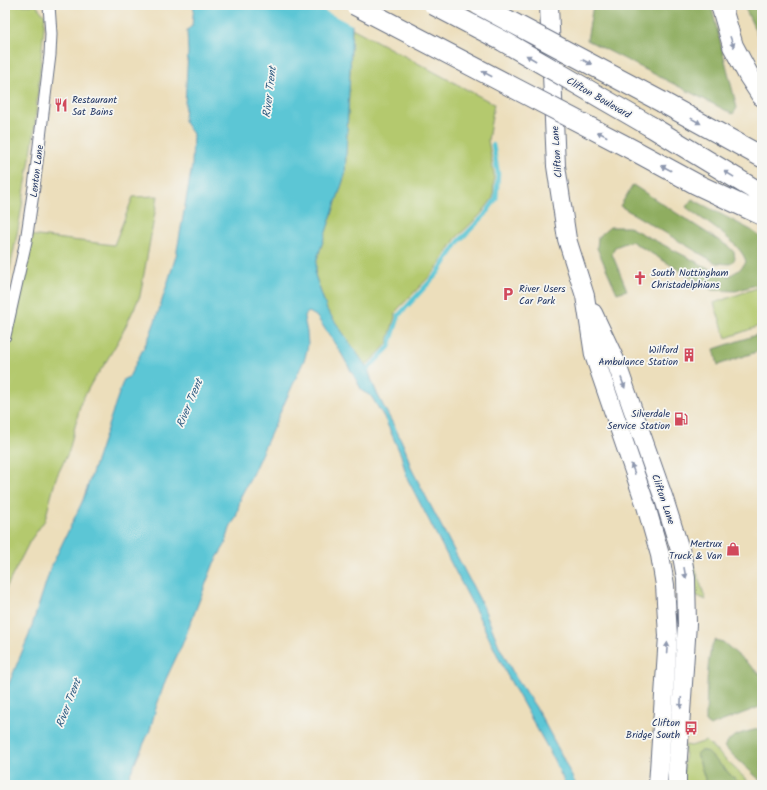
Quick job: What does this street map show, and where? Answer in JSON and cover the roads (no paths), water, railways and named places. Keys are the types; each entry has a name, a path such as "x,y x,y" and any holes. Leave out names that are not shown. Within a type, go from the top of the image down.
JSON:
{"highway":[{"path":"355,5 696,184 762,216"},
{"name":"Clifton Boulevard","path":"434,5 503,42 650,126 762,194"},
{"path":"479,5 662,102 759,157"},
{"path":"721,5 733,46 749,76 762,96"},
{"path":"696,184 762,227"}],"main road":[{"name":"Clifton Lane","path":"549,5 556,166 567,239 585,296 616,362 664,499 683,564 687,596 687,624 677,785"},
{"name":"Clifton Lane","path":"585,296 594,355 604,388 646,506 660,555 665,585 668,636 658,785"}],"street":[{"name":"Lenton Lane","path":"5,336 26,241 34,187 50,56 50,5"}],"water":[{"name":"River Trent","path":"194,5 353,5 345,175 317,259 315,275 327,310 368,369 377,394 402,442 411,468 483,606 499,646 516,678 537,709 576,785 566,785 550,752 506,673 478,615 407,478 401,455 384,417 371,396 362,391 341,353 316,316 309,312 304,318 308,345 305,358 241,496 236,518 231,525 225,545 214,563 182,645 166,679 150,730 125,785 5,785 5,693 29,635 51,567 83,500 124,379 129,377 150,335 176,256 192,166 193,134 184,121 188,52 187,30 192,26"}],"waterway":[{"path":"368,369 389,347 399,315 438,273 459,241 484,216 496,199 498,174 493,145"}],"place":[{"name":"Restaurant Sat Bains","path":"61,105"},
{"name":"South Nottingham Christadelphians","path":"640,278"},
{"name":"River Users Car Park","path":"508,294"},
{"name":"Wilford Ambulance Station","path":"689,355"},
{"name":"Silverdale Service Station","path":"681,419"},
{"name":"Mertrux Truck & Van","path":"733,549"},
{"name":"Clifton Bridge South","path":"691,728"}]}
